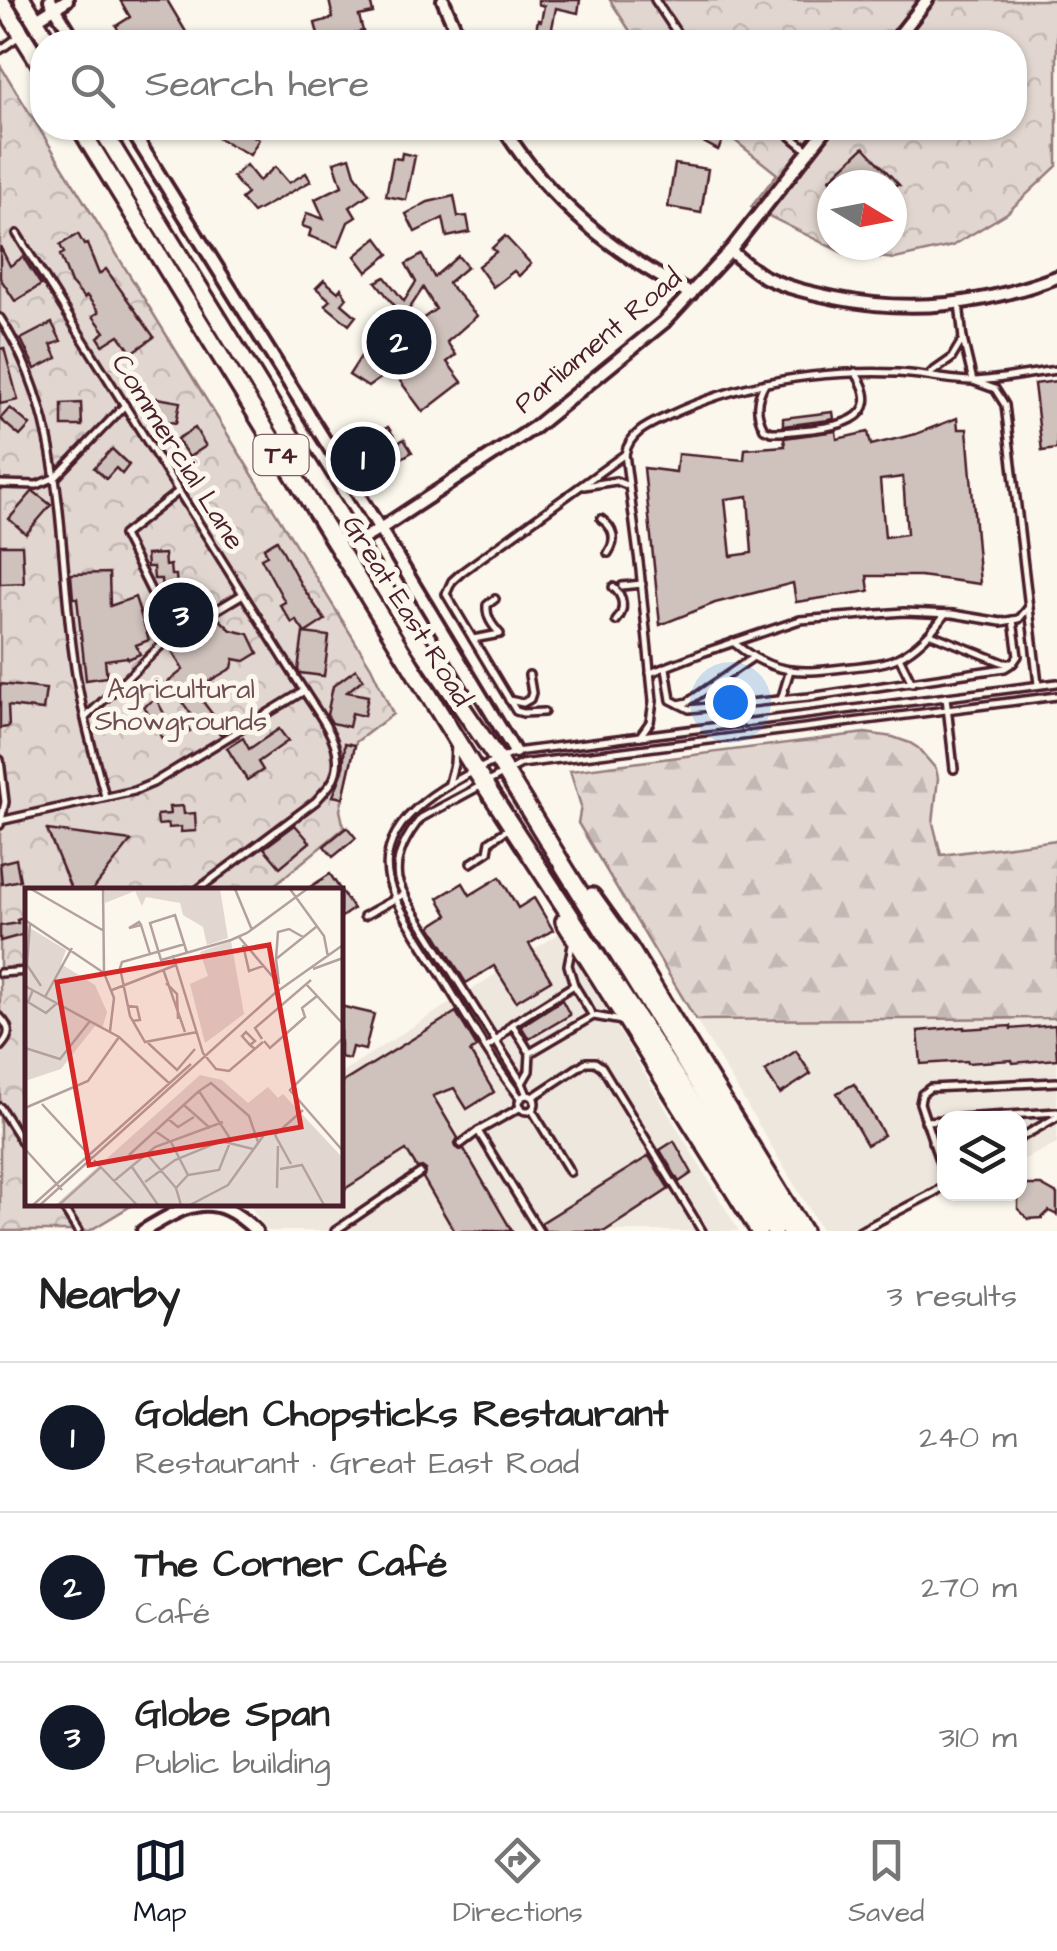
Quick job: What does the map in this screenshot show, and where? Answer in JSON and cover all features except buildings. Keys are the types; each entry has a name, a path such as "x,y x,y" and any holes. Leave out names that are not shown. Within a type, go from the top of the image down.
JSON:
{"main road":[{"path":"0,0 30,47"},
{"path":"22,0 41,30"},
{"name":"Great East Road","path":"87,140 479,777 774,1231"},
{"name":"Great East Road","path":"108,140 420,646 501,766 789,1231"},
{"name":"Great East Road","path":"530,813 546,828 630,949 804,1231"},
{"name":"Great East Road","path":"536,864 540,882 573,938 758,1231"}],"street":[{"path":"35,20 52,4 67,0"},
{"path":"444,0 456,30"},
{"path":"903,30 927,0"},
{"path":"52,4 68,30"},
{"path":"137,140 514,752"},
{"path":"511,140 560,202 607,243 691,294"},
{"name":"Parliament Road","path":"356,543 535,427 620,358 691,294 818,140"},
{"path":"730,251 761,275 810,293 912,308 959,304 1023,290 1057,277"},
{"path":"143,1231 178,1210 196,1206"},
{"path":"225,1206 256,1231"}],"lane":[{"path":"654,0 675,30"},
{"path":"0,50 22,34"},
{"path":"796,140 810,150"},
{"name":"Commercial Lane","path":"17,234 338,751 338,767 332,782 316,800 200,888"},
{"path":"959,304 973,381"},
{"path":"0,318 35,387 56,478 73,654 84,718 105,796"},
{"path":"0,340 10,334"},
{"path":"928,375 952,359 963,340"},
{"path":"973,381 1057,370"},
{"path":"764,383 757,397 758,418 764,429 781,432 839,425 854,420 863,410 865,387 855,372"},
{"path":"640,736 650,722 653,702 625,454 627,443 644,427 695,402 796,377 855,372 928,375 973,381 995,390 1005,404 1038,686"},
{"path":"865,387 881,373"},
{"path":"740,388 757,397"},
{"path":"0,484 37,485 56,478 125,405"},
{"path":"529,675 537,706 544,712 516,711 446,594 452,581 625,454"},
{"path":"580,486 616,481 629,486"},
{"path":"168,639 158,607 123,534 179,490"},
{"path":"601,519 614,536 608,553"},
{"path":"616,620 622,611 626,586 642,584"},
{"path":"613,587 622,600"},
{"path":"84,718 168,639 243,594"},
{"path":"473,639 500,634 486,612 495,600"},
{"path":"650,673 800,620 904,612 1001,622 1019,618 1029,608"},
{"path":"733,642 752,658 799,673 876,664 899,657 930,634 945,614"},
{"path":"666,667 671,700 689,709 912,683 1006,668 1018,656 1013,620"},
{"path":"930,634 1004,663 1012,662"},
{"path":"899,657 912,683"},
{"path":"679,704 688,702 752,658"},
{"path":"781,700 790,670"},
{"path":"527,1097 522,1082 404,894 398,878 399,854 421,818 501,766 514,752 1057,683"},
{"path":"0,760 5,802 0,822 134,791 153,783 304,692"},
{"path":"509,700 523,703 530,700 532,693"},
{"path":"521,1108 532,1110 536,1104 485,1048 422,944 389,880 392,843 416,807 448,786 501,766 1057,696"},
{"path":"946,697 954,769"},
{"path":"448,786 455,737"},
{"path":"514,752 522,764"},
{"path":"471,862 488,852 490,840 512,826"},
{"path":"364,916 404,894"},
{"path":"573,938 568,965 574,985 593,1016"},
{"path":"0,973 25,971"},
{"path":"485,1048 512,1024 574,985"},
{"path":"530,1053 593,1016 625,1022"},
{"path":"0,1017 9,1030 0,1047"},
{"path":"512,1024 530,1053 529,1070 522,1082"},
{"path":"461,1144 478,1130 521,1108 527,1097 586,1062 595,1062 602,1067 702,1231"},
{"path":"937,1156 920,1103 922,1094 930,1088 1057,1082"},
{"path":"0,1107 25,1146"},
{"path":"532,1110 570,1172"},
{"path":"1027,1115 1057,1114"},
{"path":"1027,1133 1057,1114"},
{"path":"925,1121 937,1120"},
{"path":"478,1130 539,1231"},
{"path":"932,1142 937,1142"},
{"path":"335,1231 420,1173"},
{"path":"860,1231 937,1191"},
{"path":"62,1206 78,1231"}],"shaded area":[{"path":"560,933 739,1231 267,1231 250,1206 342,1206 342,1072"},
{"path":"1057,1019 1057,1144 1027,1158 1027,1111 937,1111 937,1200 871,1231 822,1231 696,1020"}],"green space":[{"path":"610,0 1057,0 1057,166 1007,213 952,246 907,256 907,170 817,170 817,240 751,207 777,174 734,140 1027,140 1027,30 629,30"},
{"name":"Agricultural Showgrounds","path":"0,65 30,114 30,140 46,140 371,667 393,714 356,742 340,810 344,828 271,888 25,888 25,1206 131,1206 89,1231 0,1231"},
{"path":"865,733 910,743 936,769 933,823 941,855 1057,840 1057,1018 696,1020 578,823 581,806 570,771"}],"place":[{"name":"The Corner Café","path":"399,342"},
{"name":"Golden Chopsticks Restaurant","path":"363,459"},
{"name":"Globe Span","path":"181,615"}]}
